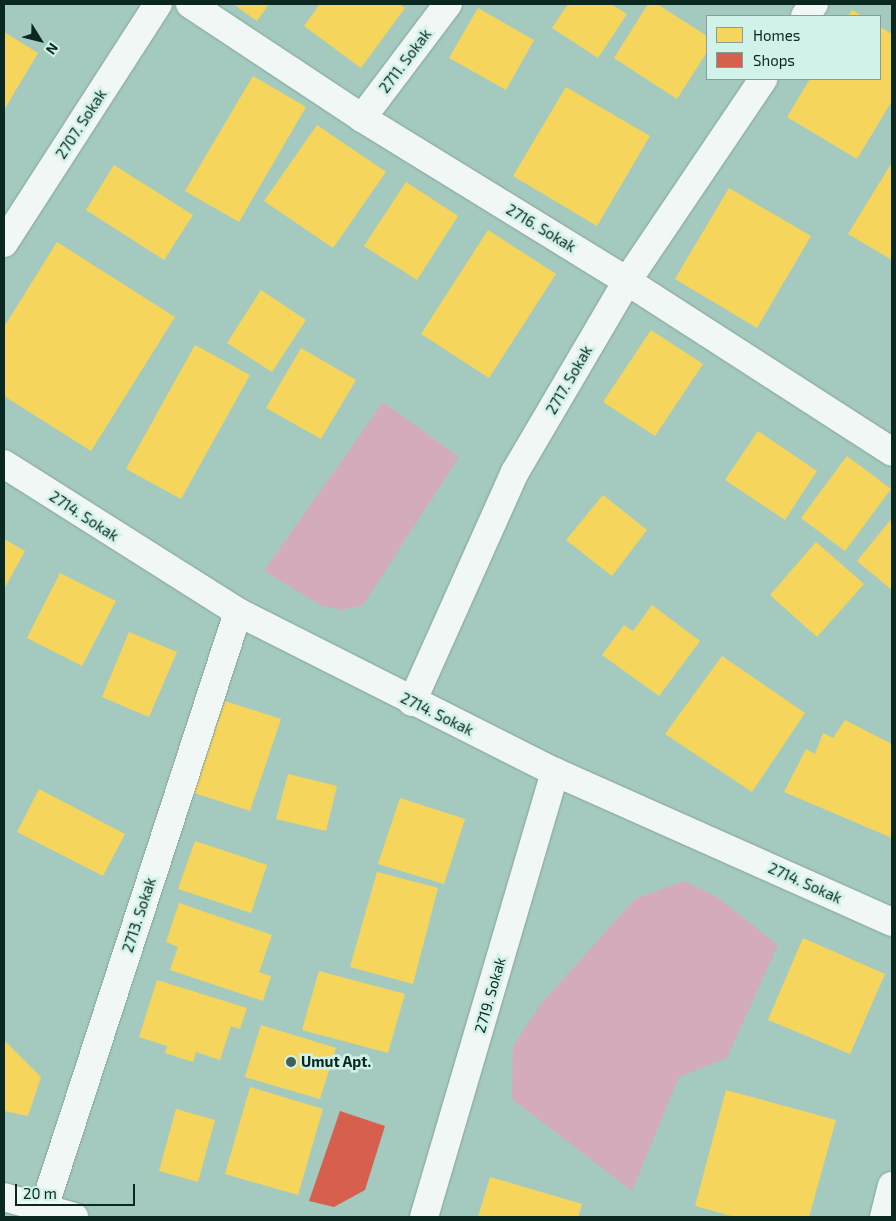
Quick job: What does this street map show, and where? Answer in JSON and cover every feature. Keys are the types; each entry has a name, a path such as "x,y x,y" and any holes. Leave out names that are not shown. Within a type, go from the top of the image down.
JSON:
{"street":[{"name":"2707. Sokak","path":"4,244 158,4"},
{"name":"2716. Sokak","path":"190,4 362,118 627,281 892,452"},
{"name":"2711. Sokak","path":"362,118 448,4"},
{"path":"806,15 814,4"},
{"name":"2717. Sokak","path":"412,702 515,472 627,281 762,80"},
{"name":"2714. Sokak","path":"4,464 238,612 412,702 555,772 892,922"},
{"name":"2713. Sokak","path":"42,1213 238,612"},
{"name":"2719. Sokak","path":"424,1217 555,772"},
{"path":"884,1217 892,1186"},
{"path":"4,1197 42,1213 74,1217"}],"shaded area":[{"path":"383,402 459,457 363,605 343,610 322,606 264,571"},
{"path":"684,881 717,897 778,945 727,1058 679,1077 632,1191 512,1099 513,1046 541,1004 635,899"}],"building: Homes":[{"path":"233,4 269,4 257,21"},
{"path":"320,4 400,4 405,8 361,68 304,26"},
{"path":"568,4 611,4 627,14 598,58 552,28"},
{"path":"648,4 657,4 706,35 706,54 677,99 614,58"},
{"path":"478,8 534,40 506,90 449,58"},
{"path":"852,10 860,15 849,15"},
{"path":"881,28 892,34 892,101 857,159 787,117 809,80 881,80"},
{"path":"4,32 38,53 4,110"},
{"path":"253,76 306,107 239,222 185,191"},
{"path":"566,87 650,136 597,226 513,176"},
{"path":"317,125 386,172 333,248 264,201"},
{"path":"114,165 193,215 164,260 86,210"},
{"path":"892,165 892,260 848,234"},
{"path":"406,182 458,216 417,280 364,246"},
{"path":"729,188 811,236 757,328 675,279"},
{"path":"488,230 556,274 489,378 421,334"},
{"path":"57,242 175,317 91,451 4,396 4,327"},
{"path":"261,290 306,320 272,372 227,343"},
{"path":"651,330 703,364 655,436 603,402"},
{"path":"195,345 250,375 181,499 126,469"},
{"path":"301,348 356,380 321,439 266,408"},
{"path":"758,431 817,471 785,520 725,480"},
{"path":"847,456 891,489 845,551 801,518"},
{"path":"603,495 647,530 612,576 566,540"},
{"path":"892,518 892,590 857,561"},
{"path":"4,539 25,551 4,589"},
{"path":"816,542 864,584 817,637 770,595"},
{"path":"60,573 116,601 82,666 27,638"},
{"path":"652,605 700,641 659,696 602,655 624,625 633,631"},
{"path":"129,632 177,652 149,717 102,697"},
{"path":"722,656 805,713 752,792 665,734"},
{"path":"225,701 281,719 250,811 194,793"},
{"path":"845,720 892,744 892,838 784,792 806,749 815,754 823,733 833,738"},
{"path":"288,774 337,786 326,831 276,819"},
{"path":"39,789 125,834 103,876 17,832"},
{"path":"400,798 465,819 444,884 378,864"},
{"path":"195,841 267,865 251,913 178,889"},
{"path":"377,872 438,888 413,984 350,967"},
{"path":"179,903 272,935 259,972 271,976 263,1001 170,970 178,947 166,942"},
{"path":"803,938 885,974 850,1054 768,1020"},
{"path":"319,971 405,994 388,1053 302,1030"},
{"path":"157,980 247,1008 240,1029 231,1026 220,1060 196,1052 193,1062 165,1053 167,1046 139,1037"},
{"name":"Umut Apt.","path":"261,1025 336,1048 320,1099 245,1077"},
{"path":"4,1040 41,1077 28,1116 4,1111"},
{"path":"250,1087 323,1109 298,1195 225,1174"},
{"path":"726,1090 836,1120 809,1217 735,1217 695,1206"},
{"path":"176,1109 215,1120 198,1182 159,1171"},
{"path":"490,1177 582,1204 578,1217 478,1217"}],"building: Shops":[{"path":"340,1111 385,1126 365,1190 334,1207 309,1201"}],"place":[{"name":"Umut Apt.","path":"291,1062"}]}
